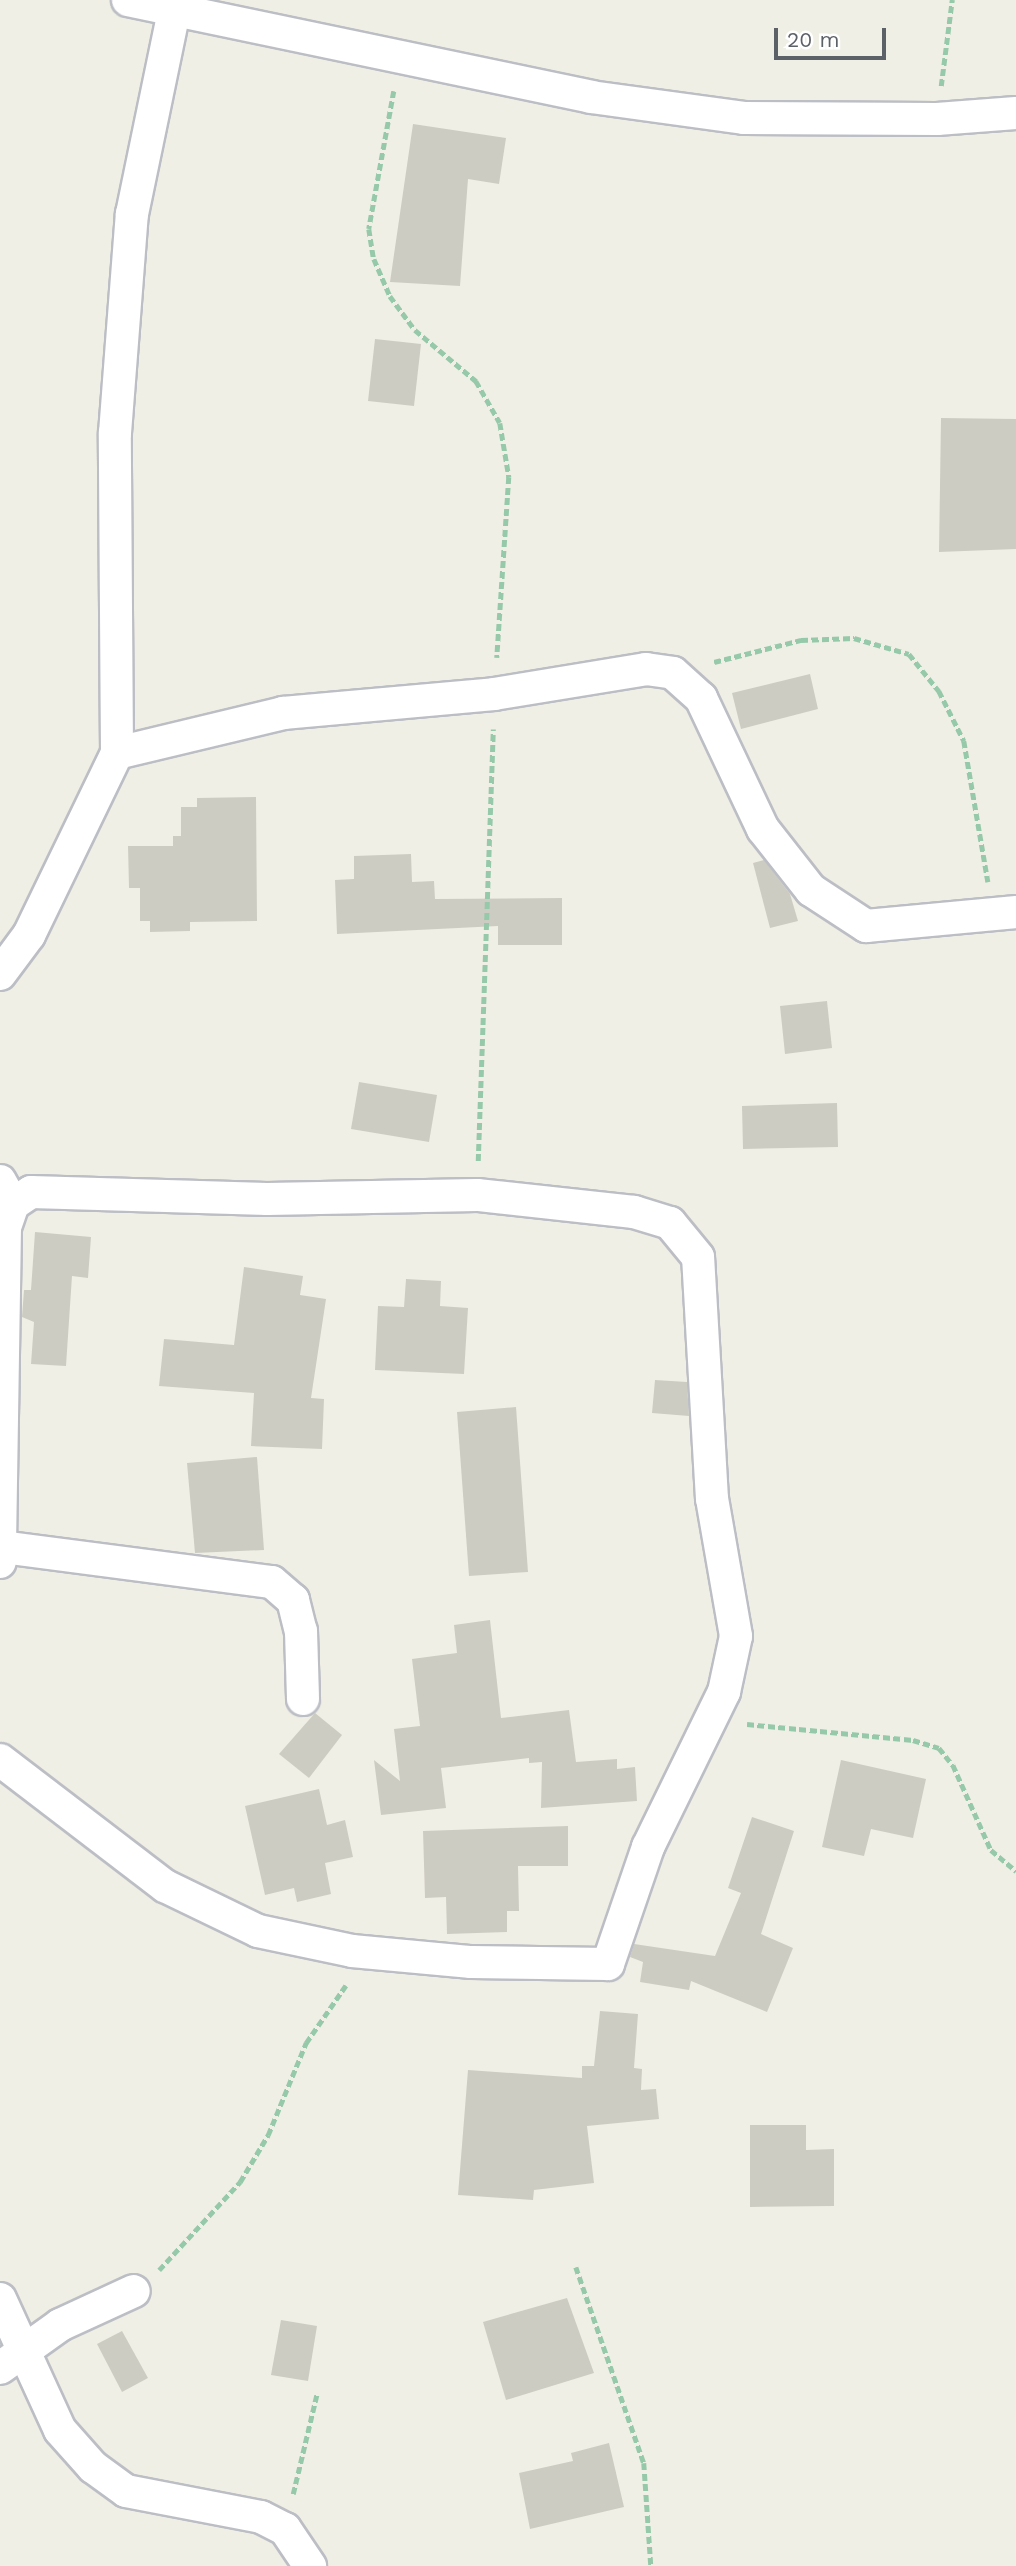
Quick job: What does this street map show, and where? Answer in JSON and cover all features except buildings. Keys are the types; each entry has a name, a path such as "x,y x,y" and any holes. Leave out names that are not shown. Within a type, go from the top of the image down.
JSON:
{"street":[{"path":"128,0 591,97 744,118 937,119 1016,113"},
{"path":"0,974 29,935 117,753 119,378 132,214 175,8"},
{"path":"117,753 283,713 494,694 646,668 673,673 701,698 763,829 811,890 866,926 1005,914"},
{"path":"0,1760 113,1849 214,1913 302,1944 471,1962 608,1964 648,1847 712,1722 736,1636 712,1499 698,1257 670,1223 634,1212 477,1195 267,1199 6,1193 1,1555 272,1582 293,1600 301,1631 303,1699"},
{"path":"12,2359 60,2325 134,2291"},
{"path":"0,2300 12,2359 60,2430 93,2467 126,2491 229,2509 285,2529 310,2566"}],"path":[{"path":"937,119 952,0"},
{"path":"403,56 369,229 390,296 427,345 476,381 500,423 509,477 494,694 477,1195"},
{"path":"673,673 801,640 854,638 909,654 939,691 964,741 1005,914"},
{"path":"712,1722 913,1740 939,1748 953,1765 991,1850 1016,1871"},
{"path":"134,2291 167,2264 240,2182 268,2135 306,2043 330,2002 381,1952"},
{"path":"576,2267 644,2463 651,2566"},
{"path":"285,2529 317,2393"}]}
